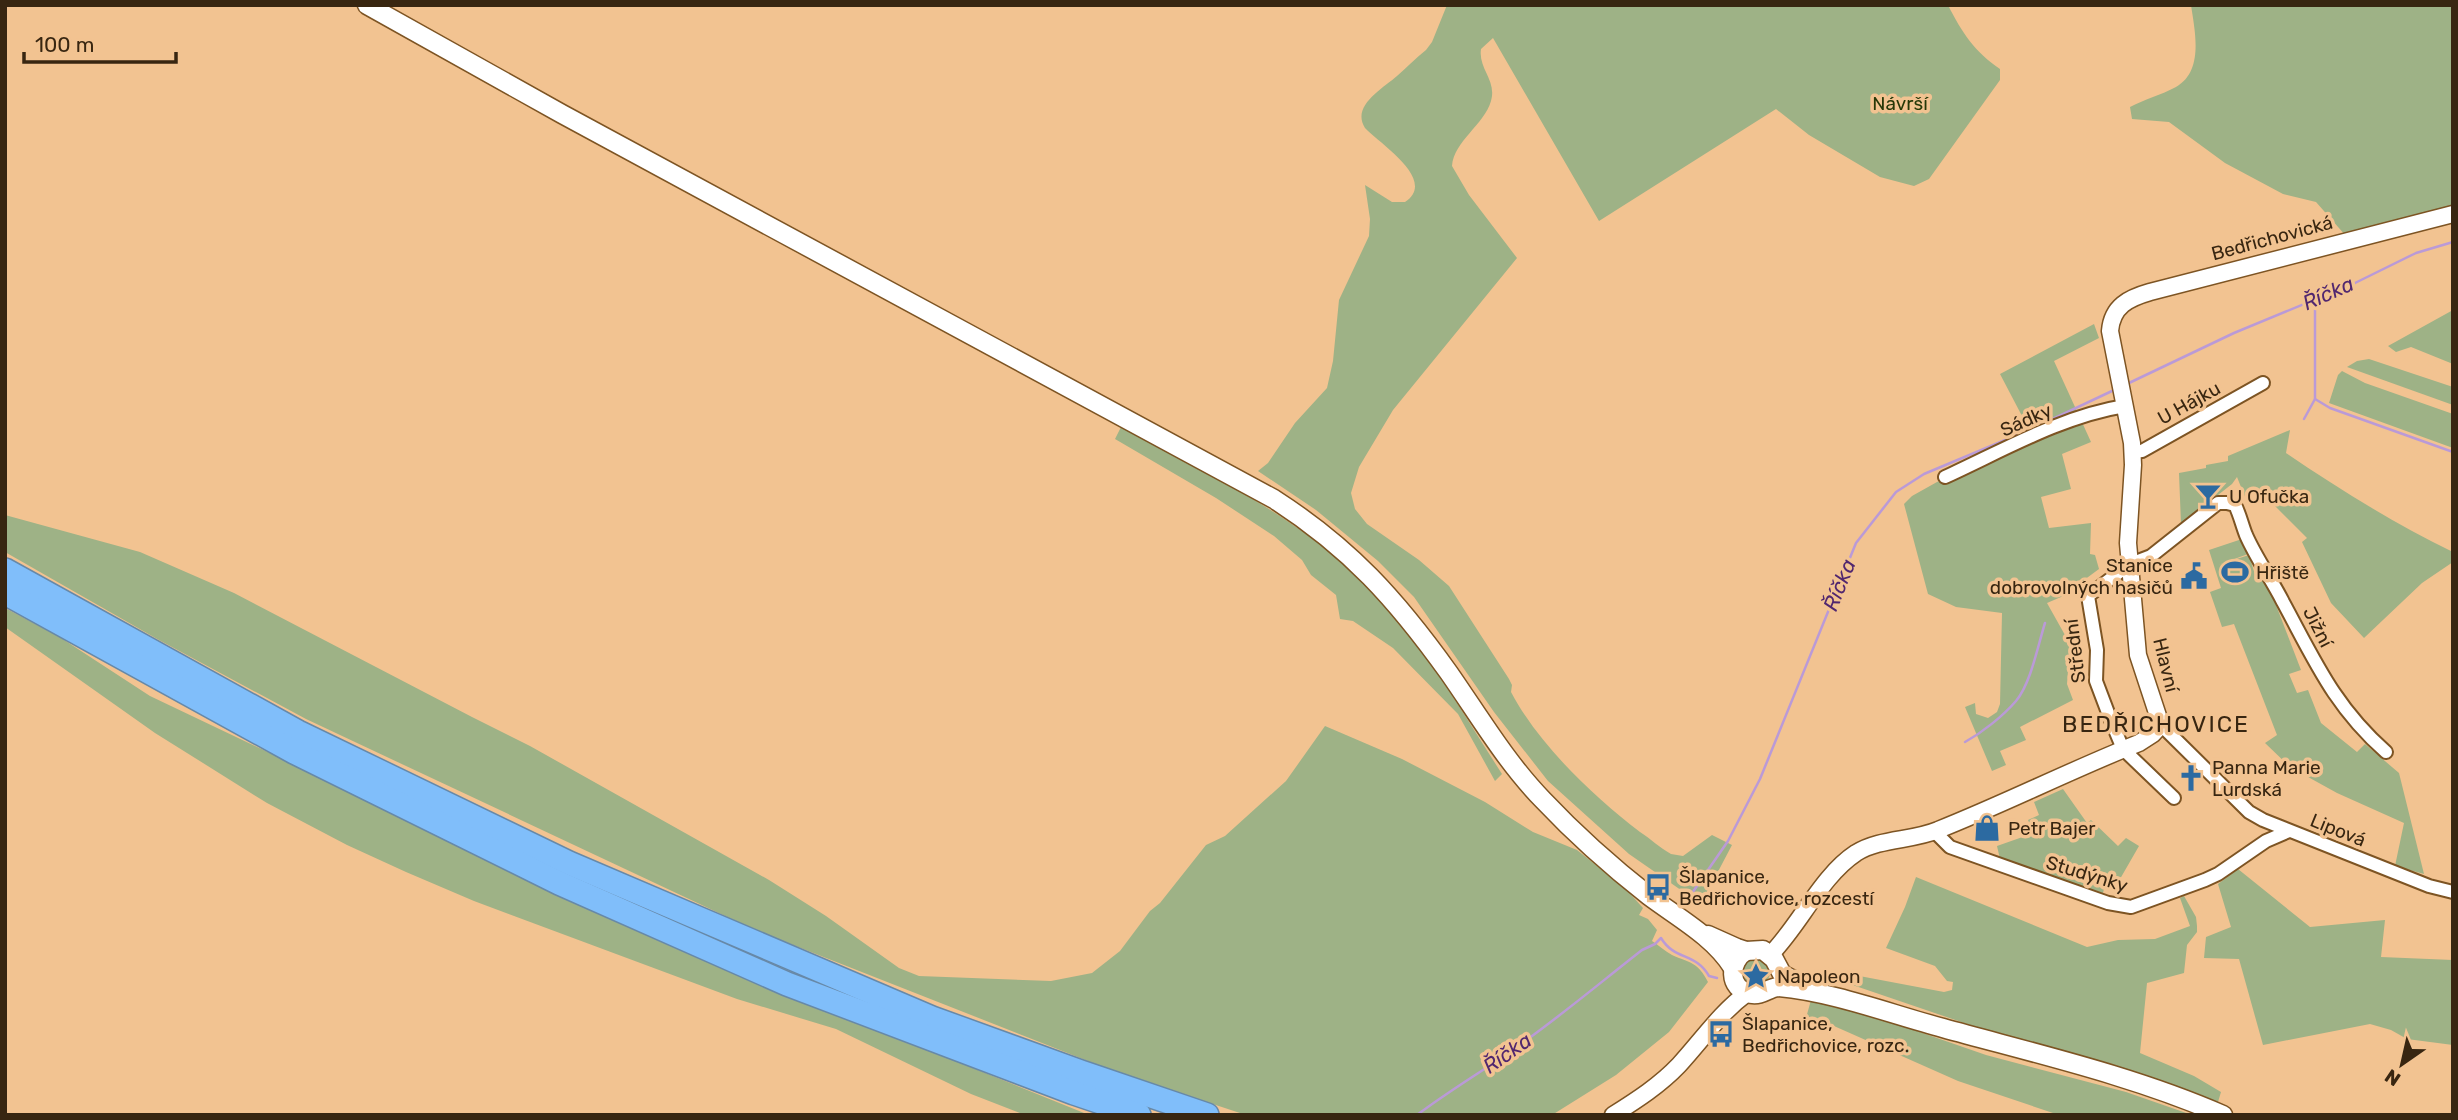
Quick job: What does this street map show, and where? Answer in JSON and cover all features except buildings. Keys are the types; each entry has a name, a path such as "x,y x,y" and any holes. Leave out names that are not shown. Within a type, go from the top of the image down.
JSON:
{"highway":[{"path":"5,570 298,732 569,863 932,1018 1207,1115"},
{"path":"5,593 294,752 559,883 787,984 1139,1115"}],"main road":[{"path":"367,5 562,114 1274,499 1354,559 1378,583 1448,672 1511,764 1543,800 1605,860 1694,928 1728,961 1737,985 1747,993 1760,994 1771,988 1775,982 1774,962"},
{"path":"1694,928 1746,950 1763,950 1787,978 1837,999"},
{"path":"1733,973 1735,961 1746,950"},
{"path":"1771,988 1785,988 1837,999 2081,1066 2200,1105 2222,1115"}],"street":[{"name":"Bedřichovická","path":"2112,319 2124,302 2150,292 2453,214"},
{"name":"Hlavní","path":"2112,319 2110,338 2133,452 2128,543 2138,655 2161,725"},
{"name":"U Hájku","path":"2133,452 2142,451 2263,383"},
{"name":"Sádky","path":"1945,477 2064,424 2125,406"},
{"name":"Jižní","path":"2130,564 2151,556 2218,503 2235,505 2246,536 2335,698 2386,752"},
{"name":"Střední","path":"2123,750 2096,681 2097,650 2088,596 2130,564"},
{"path":"1774,962 1785,940 1836,871 1857,853 1868,847 1935,832 2139,743 2161,725"},
{"name":"Lipová","path":"2161,725 2172,732 2249,811 2263,820 2429,886 2453,892"},
{"path":"2123,750 2174,798"},
{"path":"2263,820 2266,841"},
{"name":"Studýnky","path":"1935,832 1950,847 2108,903 2131,907 2218,874 2266,841 2290,831"},
{"path":"1614,1115 1660,1083 1693,1049 1710,1027 1731,989 1733,973"},
{"path":"1710,1027 1747,993"}],"green space":[{"name":"Návrší","path":"1447,5 1948,5 1970,41 2000,69 2000,80 1929,179 1914,186 1880,177 1809,135 1776,109 1599,221 1493,38 1481,49 1482,63 1492,87 1491,101 1482,118 1458,149 1452,166 1469,195 1517,258 1393,410 1359,467 1351,493 1355,509 1367,524 1419,560 1449,586 1509,679 1511,692 1536,731 1568,768 1604,802 1671,854 1683,856 1712,835 1732,845 1701,904 1629,854 1548,781 1494,712 1414,597 1378,561 1316,510 1258,471 1268,463 1295,423 1327,388 1333,361 1339,300 1369,236 1370,219 1365,185 1392,202 1405,202 1413,193 1415,183 1411,173 1365,128 1362,112 1377,92 1426,50"},
{"path":"2191,5 2453,5 2453,211 2346,236 2316,202 2283,194 2225,163 2169,122 2132,119 2130,107 2176,87 2191,71 2196,50"},
{"path":"2453,310 2453,364 2411,347 2396,352 2388,346"},
{"path":"2094,324 2099,338 2054,361 2091,442 2062,454 2071,489 2041,497 2049,528 2091,523 2090,554 2095,555 2099,569 2061,597 2047,603 2070,644 2067,684 2073,700 2020,727 2026,740 2000,751 2006,765 1992,771 1965,707 1975,703 1976,714 1988,718 1997,712 2000,704 2002,613 1956,607 1928,594 1904,504 1912,496 1937,482 2033,437 2000,374"},
{"path":"2369,359 2453,387 2453,405 2347,367 2357,361"},
{"path":"2342,371 2365,383 2453,414 2453,448 2329,403 2338,375"},
{"path":"1121,427 1268,508 1336,556 1367,584 1424,653 1502,774 1495,781 1458,714 1393,648 1353,621 1340,619 1336,595 1311,575 1302,560 1274,536 1216,498 1115,439"},
{"path":"2290,430 2286,453 2368,506 2453,552 2453,562 2422,583 2364,638 2331,603 2302,542 2307,538 2263,494 2247,502 2237,477 2232,484 2181,524 2179,473 2228,461 2228,456"},
{"path":"5,515 140,552 234,593 530,746 769,880 826,916 899,968 919,976 1051,981 1092,973 1120,951 1206,845 1225,836 1286,781 1325,726 1402,759 1485,802 1533,832 1577,850 1625,888 1643,908 1639,915 1648,919 1657,930 1652,941 1672,955 1697,967 1708,982 1669,1032 1616,1075 1552,1115 1246,1115 1116,1072 755,930 306,719 159,640 5,552"},
{"path":"2242,539 2248,554 2218,565 2249,555 2256,578 2263,576 2271,592 2301,670 2289,674 2297,693 2308,690 2321,723 2357,752 2365,744 2399,773 2424,874 2395,866 2404,823 2337,793 2290,767 2265,743 2277,735 2234,624 2222,627 2210,592 2221,588 2209,550"},
{"path":"5,608 58,636 150,696 615,917 734,971 1089,1115 1025,1115 971,1094 836,1029 737,999 474,901 347,845 267,803 155,733 5,627"},
{"path":"2063,789 2087,823 2091,820 2118,846 2126,838 2139,846 2120,879 2107,876 2103,893 2000,859 1997,846 2034,833 2028,820 2039,815 2034,802"},
{"path":"2238,869 2310,927 2385,920 2381,957 2453,960 2453,1045 2407,1039 2391,1030 2370,1024 2263,1045 2239,959 2204,958 2206,937 2231,927 2218,884"},
{"path":"1916,877 2087,947 2118,940 2155,939 2190,926 2180,898 2184,896 2196,917 2197,932 2187,945 2184,973 2147,983 2140,1053 2194,1076 2221,1092 2218,1102 2112,1064 1970,1025 1832,978 1833,971 1944,992 1952,990 1953,982 1947,981 1935,966 1886,948"},
{"path":"1756,958 1766,962 1770,972 1766,982 1756,986 1746,982 1742,972 1746,962"},
{"path":"1811,1000 1865,1013 1986,1055 2126,1092 2192,1115 2059,1115 1958,1081 1834,1026 1806,1018"}],"waterway":[{"name":"Říčka","path":"2129,383 2234,333 2355,283 2416,253 2453,242"},
{"path":"2304,419 2315,399 2315,300"},
{"name":"Říčka","path":"1688,899 1728,841 1760,779 1856,543 1896,492 1924,474 2029,430 2112,391"},
{"path":"2315,399 2330,408 2453,452"},
{"path":"1965,742 1999,718 2016,701 2030,674 2045,623"},
{"name":"Říčka","path":"1417,1115 1518,1046 1661,938 1672,950 1698,963 1709,976 1717,978"}],"place":[{"name":"U Ofučka","path":"2208,496"},
{"name":"Hřiště","path":"2235,572"},
{"name":"Stanice dobrovolných hasičů","path":"2194,576"},
{"name":"Panna Marie Lurdská","path":"2191,778"},
{"name":"Petr Bajer","path":"1987,828"},
{"name":"Šlapanice, Bedřichovice, rozcestí","path":"1658,887"},
{"name":"Napoleon","path":"1756,976"},
{"name":"Šlapanice, Bedřichovice, rozc.","path":"1721,1034"}],"district":[{"name":"BEDŘICHOVICE","path":"2156,724"}]}
